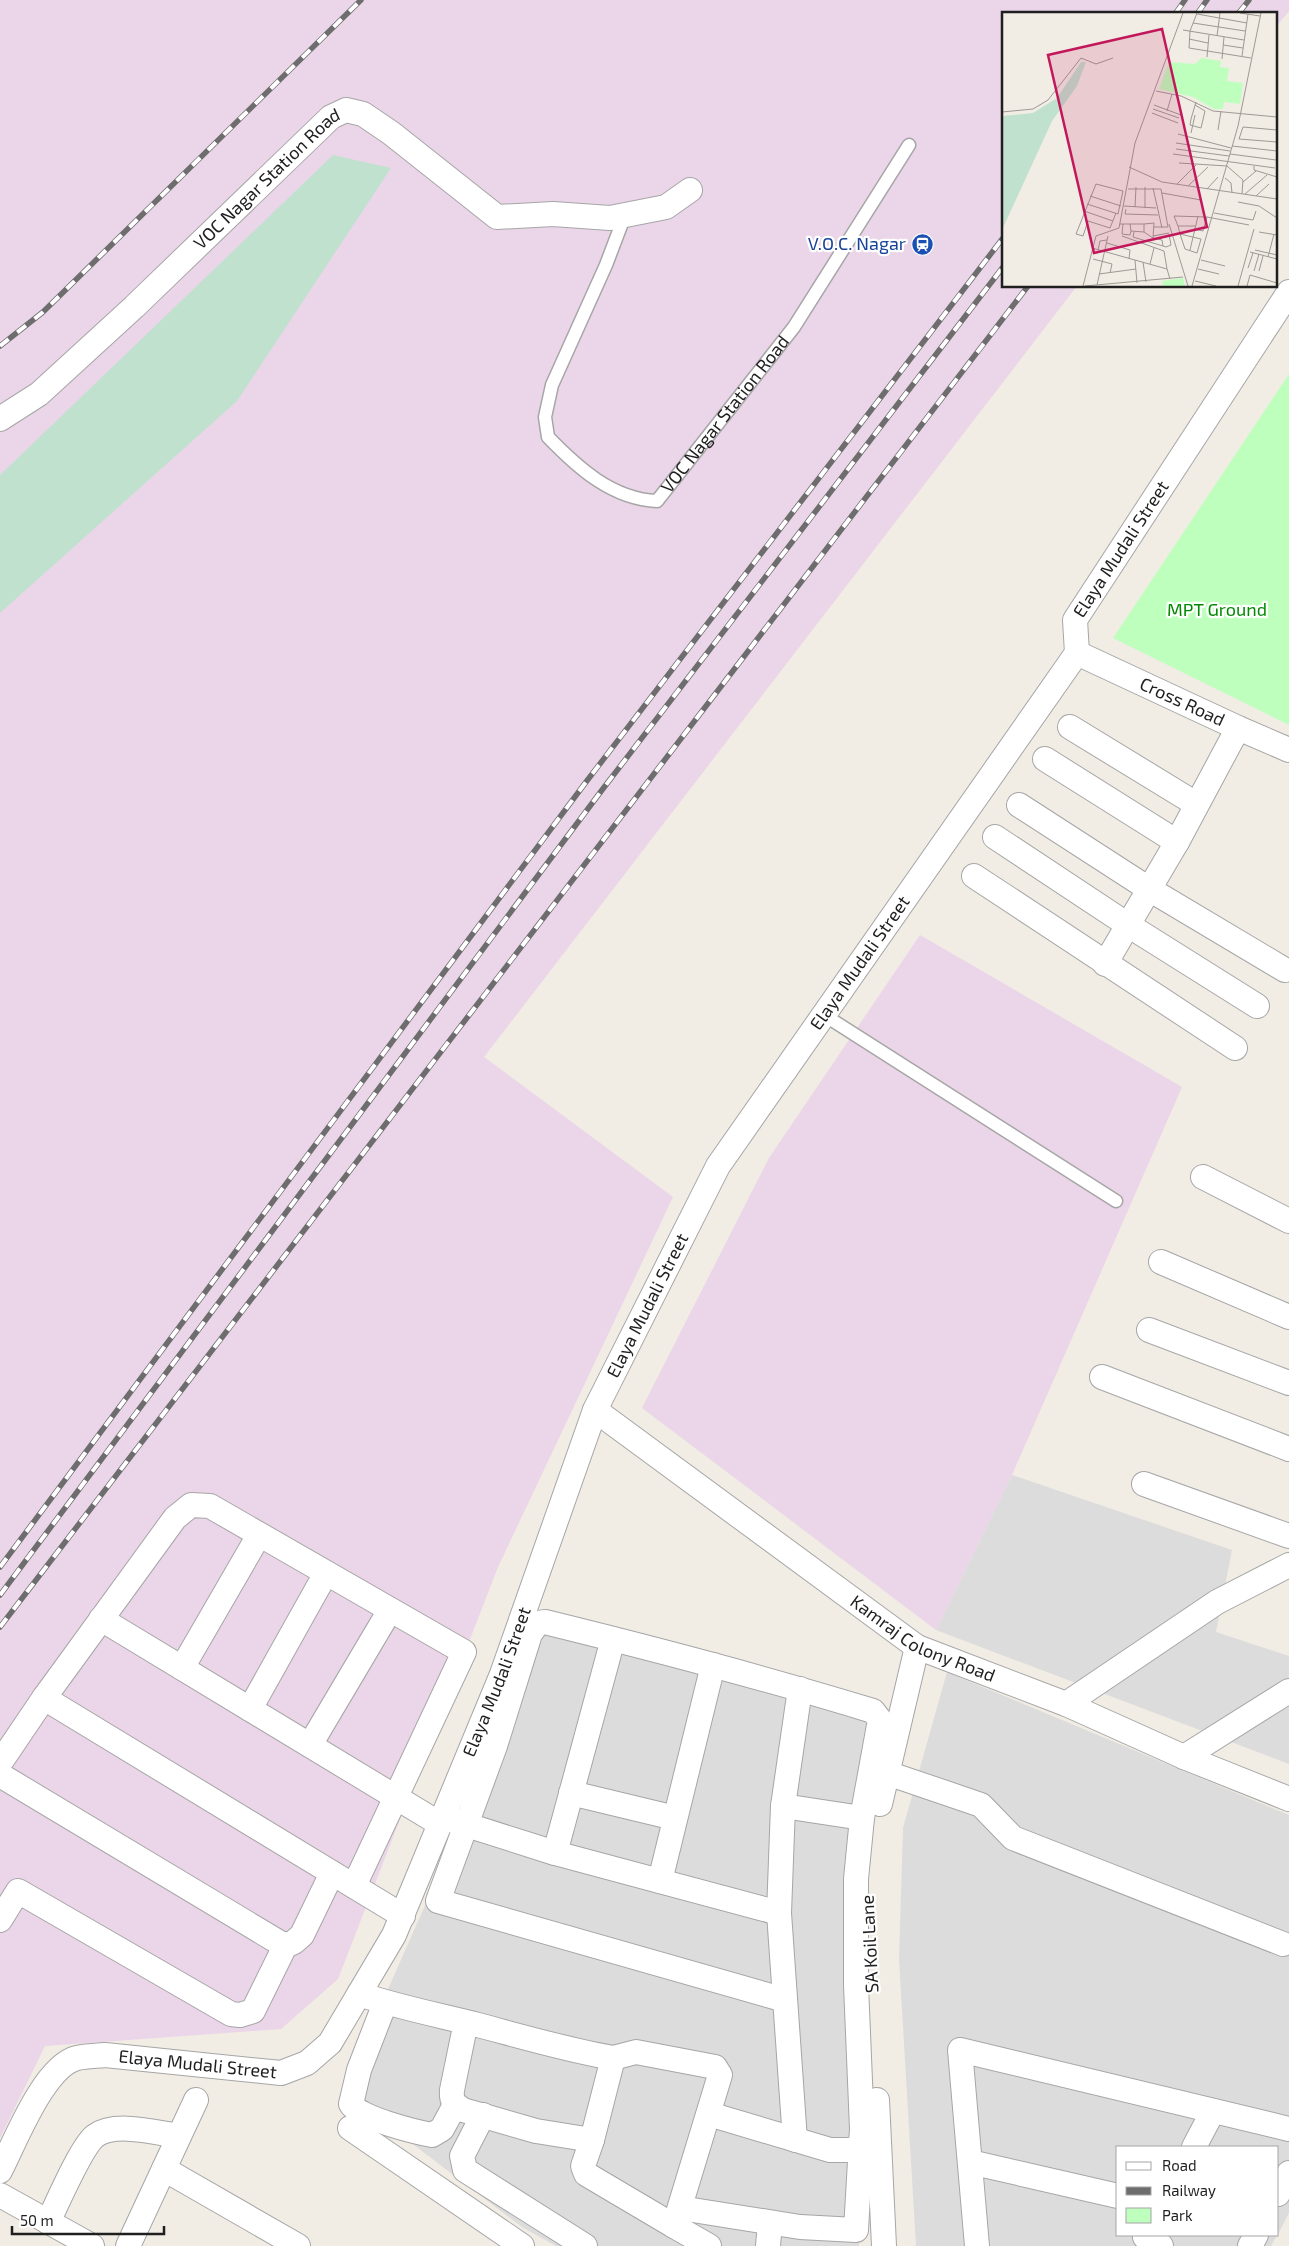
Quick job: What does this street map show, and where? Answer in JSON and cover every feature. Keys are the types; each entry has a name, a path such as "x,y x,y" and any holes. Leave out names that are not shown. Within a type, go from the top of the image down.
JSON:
{"street":[{"name":"VOC Nagar Station Road","path":"0,419 39,394 134,307 331,117 346,110 362,114 392,133 497,216 553,214 610,218 666,207 690,190"},
{"name":"Elaya Mudali Street","path":"0,2171 40,2090 62,2066 76,2058 105,2055 281,2073 307,2063 330,2043 394,1935 403,1916 502,1674 595,1410 718,1166 1077,653 1076,620 1289,292"},
{"name":"Cross Road","path":"1077,653 1289,750"},
{"path":"1070,727 1196,804"},
{"path":"1105,964 1177,842 1238,728"},
{"path":"1045,759 1177,842"},
{"path":"1018,804 1149,889 1285,970"},
{"path":"994,837 1128,925 1257,1006"},
{"path":"974,876 1235,1048"},
{"path":"1203,1177 1289,1221"},
{"path":"1161,1262 1289,1317"},
{"path":"1149,1330 1289,1383"},
{"path":"1102,1377 1289,1449"},
{"name":"Kamraj Colony Road","path":"595,1410 918,1647 1066,1704 1184,1757 1289,1798"},
{"path":"1144,1484 1289,1536"},
{"path":"0,1763 44,1698 175,1518 191,1505 210,1506 464,1652 354,1886"},
{"path":"182,1668 259,1535"},
{"path":"1066,1704 1217,1602 1289,1565"},
{"path":"250,1710 326,1573"},
{"path":"310,1746 390,1610"},
{"path":"101,1619 396,1797 442,1821 466,1825 555,1853 779,1913"},
{"path":"613,2058 592,2140 583,2166 586,2174 677,2217 769,2235 856,2238 862,2129 856,1985 856,1879 862,1818 880,1720 878,1714 873,1711 800,1689 613,1639 545,1622 538,1623 530,1634 500,1729 438,1901 785,2000"},
{"path":"555,1853 613,1639"},
{"name":"SA Koil Lane","path":"884,2246 866,1861 918,1647"},
{"path":"660,1881 714,1665"},
{"path":"795,2140 779,1913 783,1806 800,1689"},
{"path":"1184,1757 1289,1692"},
{"path":"44,1698 403,1916"},
{"path":"887,1773 981,1805 1013,1838 1283,1944"},
{"path":"0,1775 285,1946"},
{"path":"571,1793 675,1818"},
{"path":"783,1806 862,1818"},
{"path":"0,1920 9,1885 231,2014 240,2015 253,2011 285,1946 294,1942 302,1935 332,1873"},
{"path":"359,1994 385,2003 586,2053 613,2058 636,2052 715,2067 720,2075 677,2217"},
{"path":"385,2003 359,2070 351,2104 354,2109 368,2116 432,2135 442,2129 455,2105"},
{"path":"466,2022 452,2090 451,2099 455,2105 536,2131 592,2140"},
{"path":"977,2246 960,2050 1289,2129"},
{"path":"128,2246 196,2100"},
{"path":"1195,2146 1213,2111"},
{"path":"709,2114 830,2150 852,2150 861,2144"},
{"path":"483,2115 462,2156 465,2170 585,2246"},
{"path":"48,2222 83,2152 95,2136 108,2131 131,2128 179,2136"},
{"path":"350,2128 522,2246"},
{"path":"970,2162 1116,2196"},
{"path":"164,2169 298,2246"},
{"path":"1279,2192 1289,2173"},
{"path":"0,2195 92,2246"},
{"path":"677,2217 709,2246"}],"lane":[{"name":"VOC Nagar Station Road","path":"624,215 606,265 552,385 546,424 548,437 591,477 610,489 642,501 657,501 794,327 909,145"},
{"path":"824,1015 1116,1201"}],"shaded area":[{"path":"0,0 1289,0 1289,11 1276,27 1276,12 1002,12 1002,288 1075,288 484,1057 673,1197 498,1567 338,1979 281,2029 45,2046 0,2138"},
{"path":"920,935 1182,1087 1012,1475 936,1630 642,1408 769,1158"},
{"path":"1012,1475 1232,1550 1216,1632 1289,1656 1289,1764 936,1630"},
{"path":"552,1618 869,1701 848,1884 859,2246 556,2246 522,2227 343,2091"},
{"path":"947,1672 1289,1815 1289,2213 1279,2232 1279,2146 1116,2146 1116,2236 1276,2236 1271,2246 916,2246 899,1959 903,1828"}],"green space":[{"path":"333,155 391,168 237,401 0,613 0,475"},
{"name":"MPT Ground","path":"1289,374 1289,725 1113,638"}],"railway":[{"path":"0,346 43,312 361,0"},
{"path":"1176,12 1185,0"},
{"path":"1198,12 1207,0"},
{"path":"1240,12 1249,0"},
{"path":"0,1567 586,782 1002,239"},
{"path":"0,1595 602,790 1002,268"},
{"path":"0,1627 1026,288"}],"place":[{"name":"V.O.C. Nagar","path":"922,244"}]}
